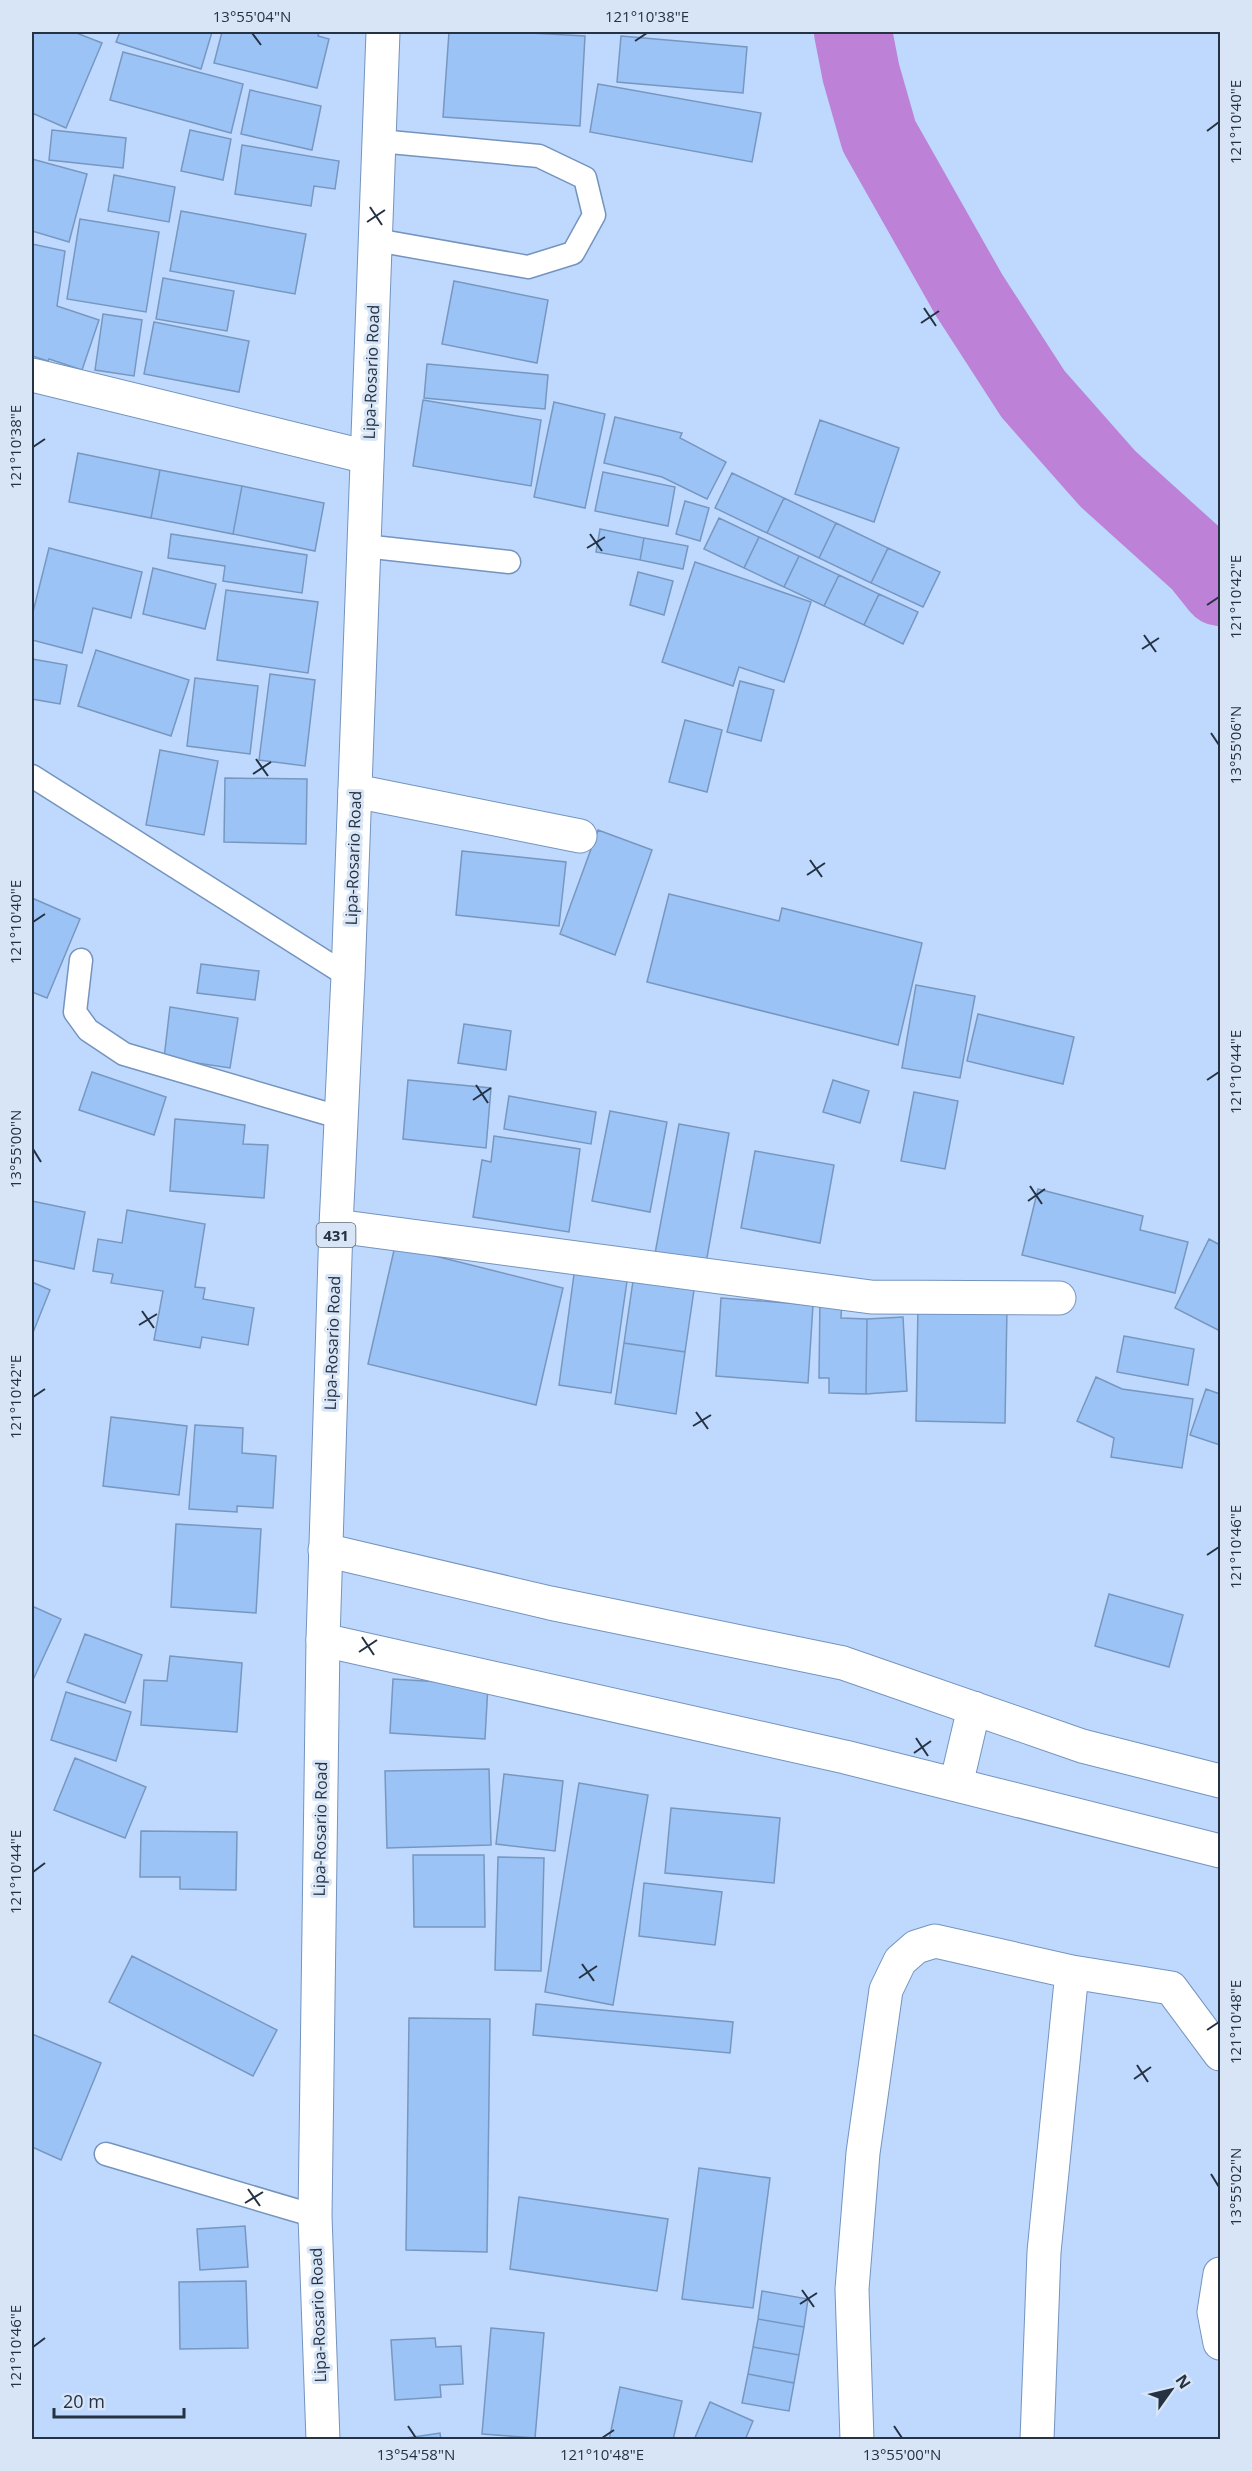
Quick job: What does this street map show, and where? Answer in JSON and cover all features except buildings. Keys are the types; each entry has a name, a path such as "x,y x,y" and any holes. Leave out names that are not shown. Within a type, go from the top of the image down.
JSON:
{"street":[{"name":"Lipa-Rosario Road","path":"323,2439 315,2216 323,1640 336,1226 348,976 383,32"},
{"path":"32,375 367,458"},
{"path":"355,791 580,836"},
{"path":"336,1226 871,1297 1059,1298"},
{"path":"326,1550 550,1603 843,1663 1082,1746 1221,1780"},
{"path":"323,1640 845,1757 1221,1851"},
{"path":"956,1785 974,1708"},
{"path":"857,2439 852,2289 863,2153 886,1990 900,1961 916,1947 935,1941 1072,1972 1171,1988 1221,2054"},
{"path":"1037,2439 1044,2252 1072,1972"},
{"path":"1221,2274 1214,2312 1221,2343"}],"lane":[{"path":"376,240 528,267 573,253 594,215 585,178 539,156 379,141"},
{"path":"364,546 509,562"},
{"path":"32,776 348,976"},
{"path":"81,960 75,1012 88,1030 124,1054 342,1118"},
{"path":"106,2154 315,2216"}],"waterway":[{"path":"853,32 861,73 879,136 969,295 1033,394 1108,479 1200,562 1220,587"}]}
